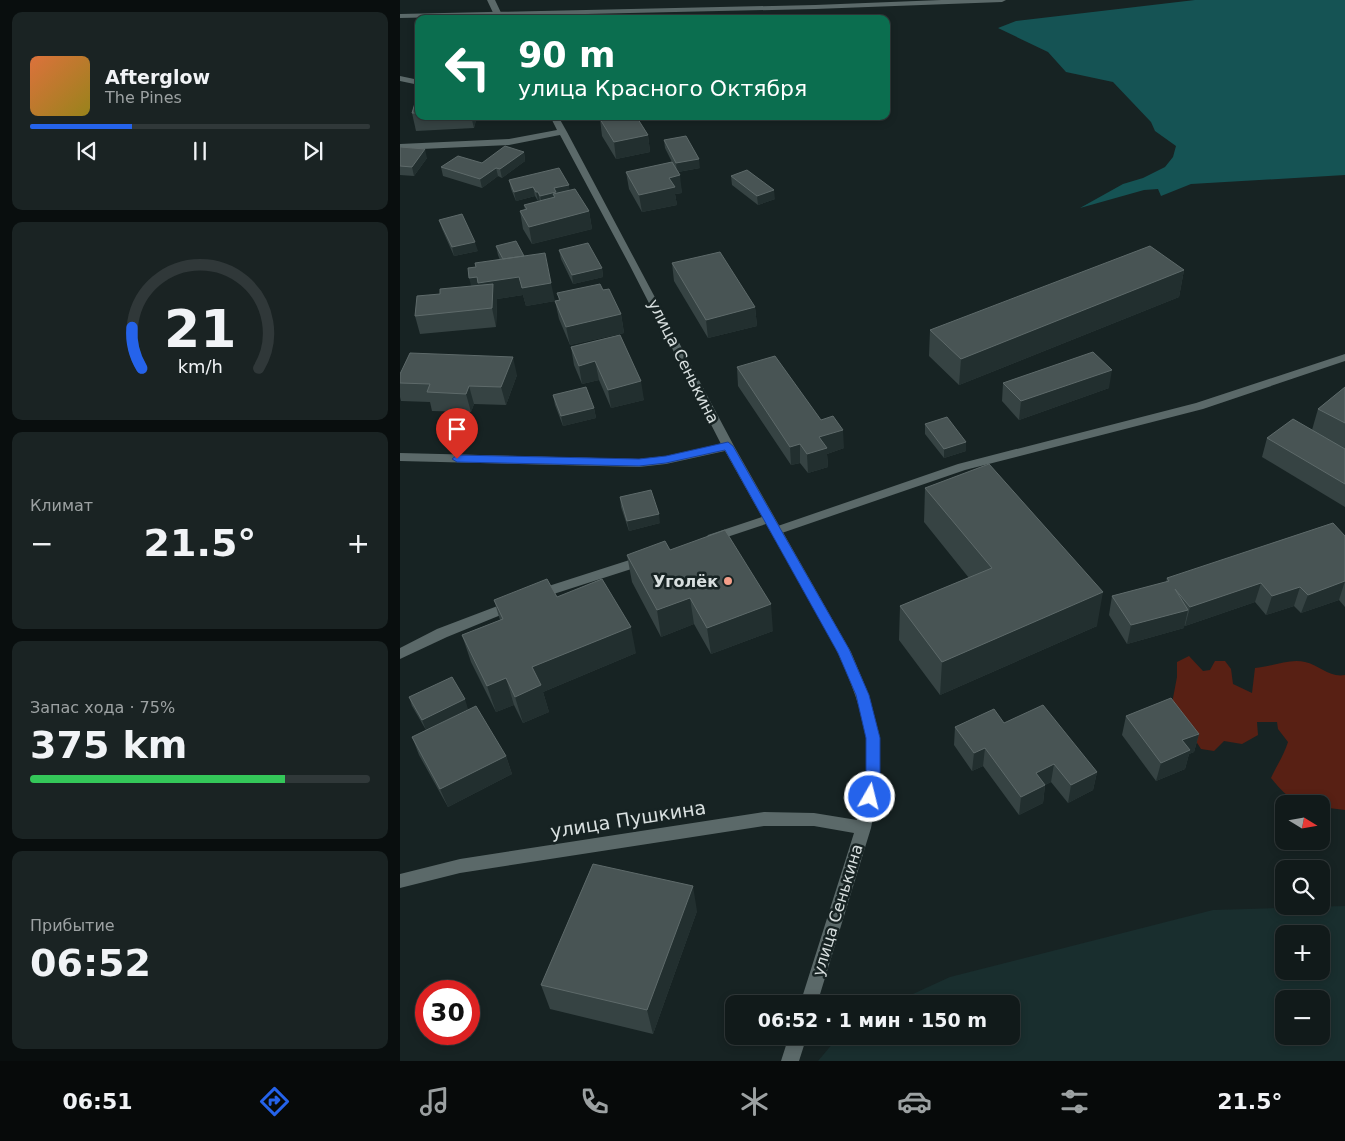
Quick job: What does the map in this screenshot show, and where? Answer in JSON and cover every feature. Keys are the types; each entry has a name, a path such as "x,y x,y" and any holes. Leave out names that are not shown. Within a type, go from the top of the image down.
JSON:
{"street":[{"path":"491,0 498,15"},
{"path":"538,15 815,8 1002,0"},
{"path":"400,16 415,16"},
{"path":"400,78 415,82"},
{"name":"улица Сенькина","path":"556,120 634,264 728,446 844,652 862,695 873,738 873,781 863,828 811,995"},
{"path":"400,146 508,142 563,132"},
{"path":"776,531 962,467 1199,406 1345,357"},
{"path":"400,457 639,462 666,460 728,446"},
{"path":"698,542 768,519"},
{"path":"400,654 442,633 540,594 661,554"},
{"name":"улица Пушкина","path":"400,880 460,866 764,819 793,817 823,819 863,828"},
{"path":"790,1061 795,1045"}],"shaded area":[{"path":"1189,656 1203,671 1210,670 1215,661 1225,661 1231,669 1233,684 1252,693 1255,668 1299,661 1334,675 1345,675 1345,810 1330,808 1330,795 1287,795 1271,778 1288,742 1278,729 1277,722 1257,722 1258,735 1242,744 1224,741 1214,751 1201,749 1192,735 1170,714 1177,677 1177,662"},
{"path":"1330,906 1345,906 1345,1061 818,1061 831,1045 1020,1045 1020,995 911,995 950,977 1213,910 1275,908 1275,915 1330,915"}],"water":[{"path":"1195,0 1345,0 1345,175 1191,184 1161,196 1158,189 1144,190 1080,208 1123,184 1143,178 1165,167 1173,157 1176,146 1155,131 1151,122 1113,82 1066,72 1048,52 998,28 1016,21"}],"building":[{"path":"601,120 639,120 648,135 614,142"},
{"path":"686,136 699,159 676,163 664,140"},
{"path":"505,146 524,152 500,169 496,168 480,179 441,167 458,156 482,163"},
{"path":"400,147 425,149 412,167 400,166"},
{"path":"672,162 680,175 669,178 675,187 639,195 626,172"},
{"path":"559,168 569,185 554,188 556,192 540,196 533,187 514,192 509,180"},
{"path":"747,170 774,190 757,196 731,176"},
{"path":"575,189 589,211 529,227 520,211 527,209 524,205 555,197 553,194"},
{"path":"462,214 475,242 452,247 439,220"},
{"path":"516,241 524,256 503,259 496,246"},
{"path":"588,243 602,268 572,275 559,250"},
{"path":"1150,246 1184,270 961,359 930,330"},
{"path":"720,252 755,307 706,320 672,263"},
{"path":"545,253 551,283 522,288 519,277 478,283 477,277 469,278 468,268 476,267 475,263"},
{"path":"493,284 492,308 415,316 417,296 440,294 440,289"},
{"path":"600,284 603,290 609,289 621,314 566,327 555,301 560,300 557,293"},
{"path":"620,335 641,381 608,390 595,361 579,366 571,347"},
{"path":"1093,352 1112,370 1021,401 1003,383"},
{"path":"410,353 513,357 501,387 469,386 466,394 427,392 430,384 400,383 400,374"},
{"path":"775,356 821,420 833,416 843,430 819,437 827,448 807,454 800,444 790,447 737,367"},
{"path":"586,387 594,408 561,416 553,395"},
{"path":"1345,387 1345,423 1318,409"},
{"path":"947,417 966,442 944,449 925,424"},
{"path":"1293,419 1345,449 1345,484 1267,438"},
{"path":"989,464 1103,592 942,662 900,606 992,568 925,488"},
{"path":"651,490 659,514 627,521 620,497"},
{"path":"1333,523 1345,536 1345,581 1308,595 1300,587 1272,596 1261,583 1190,607 1175,589 1188,610 1131,625 1112,596 1169,581 1167,578"},
{"path":"725,530 771,604 707,628 690,598 657,610 627,555 665,541 670,550"},
{"path":"547,579 557,597 602,579 631,627 532,667 541,685 515,697 506,678 487,686 462,635 503,619 494,600"},
{"path":"452,677 465,699 422,720 409,697"},
{"path":"1171,698 1199,734 1182,740 1190,750 1161,763 1126,716"},
{"path":"1043,705 1097,772 1071,785 1054,764 1036,773 1045,785 1021,797 985,748 974,753 955,727 994,709 1004,723"},
{"path":"476,706 506,756 440,789 412,737"},
{"path":"593,864 693,886 647,1010 541,985"}],"place":[{"name":"Уголёк","path":"728,581"}],"route":[{"path":"457,459 639,462 666,460 728,446 844,652 862,695 873,738 873,781 870,797"}]}
